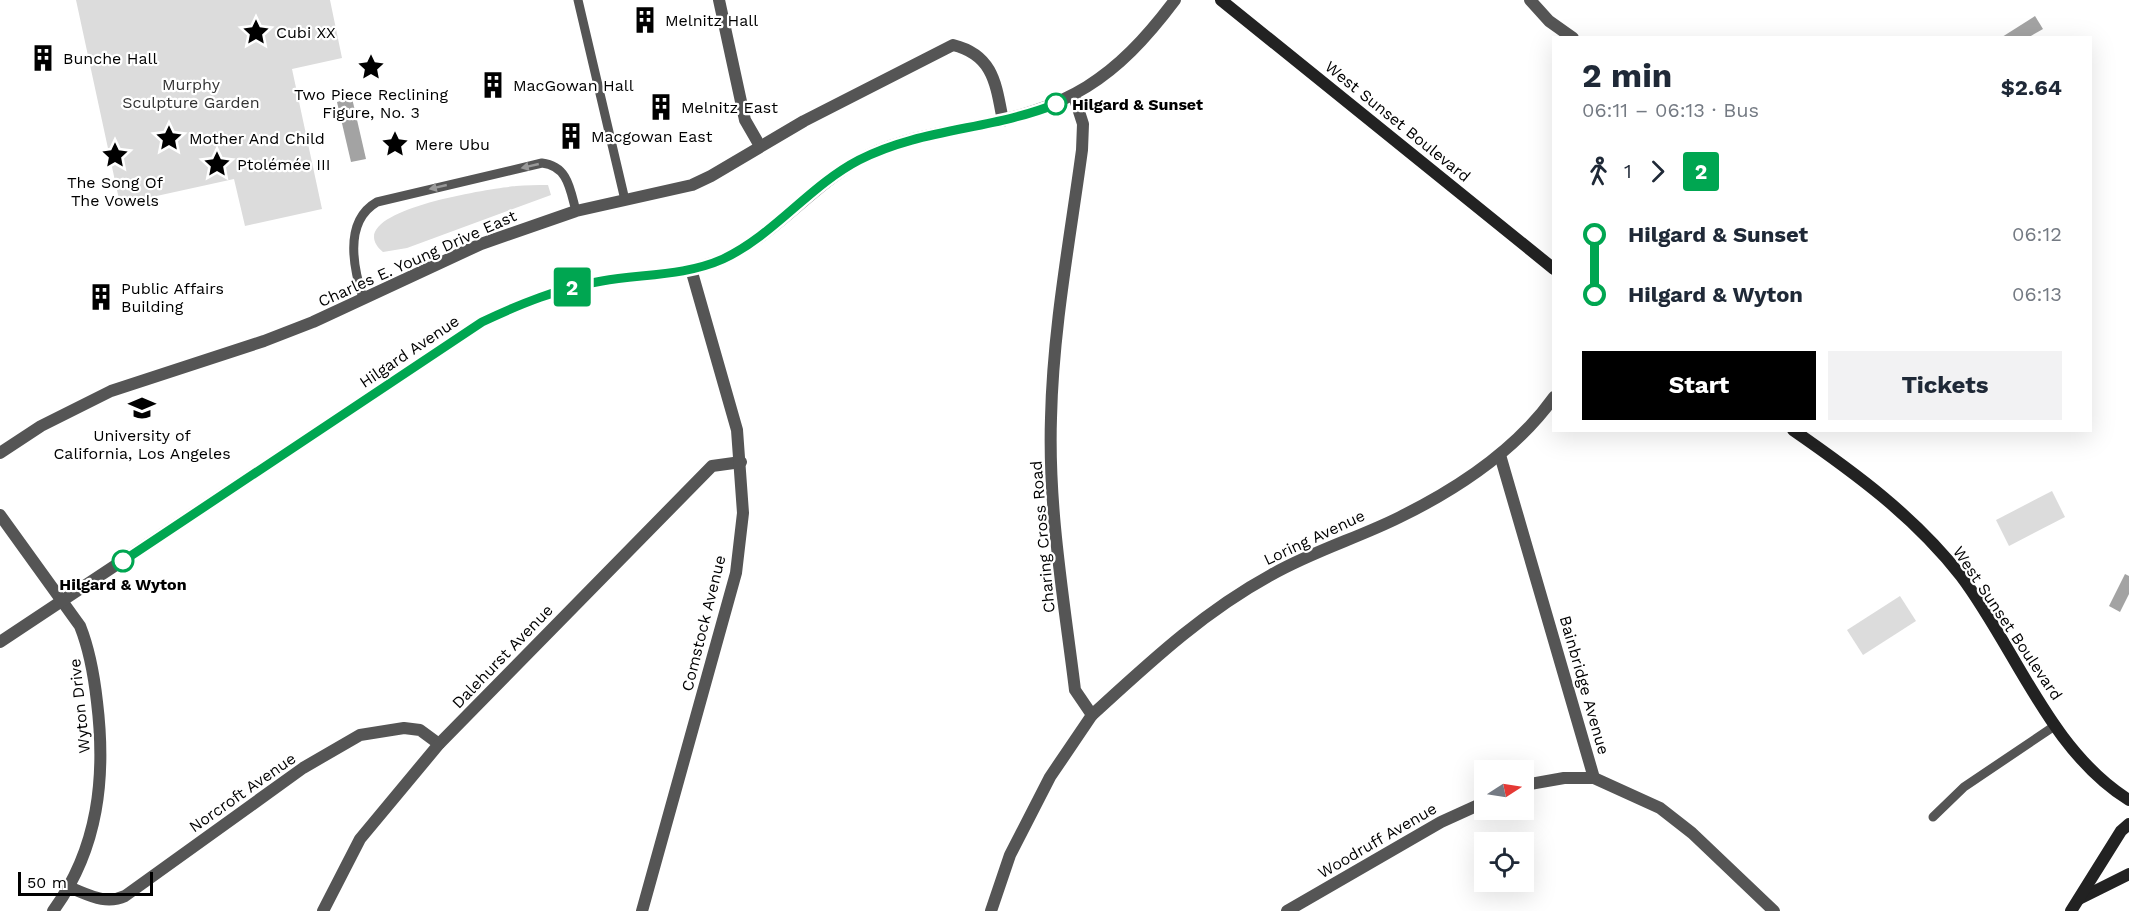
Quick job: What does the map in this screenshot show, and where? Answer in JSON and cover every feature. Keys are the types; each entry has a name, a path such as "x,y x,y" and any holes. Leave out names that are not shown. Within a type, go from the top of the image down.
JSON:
{"main road":[{"name":"West Sunset Boulevard","path":"1221,0 1552,267"},
{"name":"West Sunset Boulevard","path":"1796,432 1883,495 1940,551 1962,579 2056,725 2086,766 2105,785 2129,800"},
{"path":"2071,911 2121,831 2129,825"},
{"path":"2078,900 2129,874"}],"street":[{"path":"719,0 745,120 760,146"},
{"name":"Hilgard Avenue","path":"0,642 482,322 534,299 567,288 691,269 722,259 757,238 857,161 914,138 1003,121 1037,111 1074,96 1121,62 1175,0"},
{"path":"1530,0 1549,21 1570,36"},
{"name":"Charles E. Young Drive East","path":"0,453 41,426 111,391 264,341 481,244 576,211 692,184 711,176 760,146 953,45 965,48 980,57 990,69 1003,121"},
{"name":"Charing Cross Road","path":"1074,96 1083,124 1082,150 1055,348 1051,419 1051,490 1075,690 1092,715"},
{"name":"Comstock Avenue","path":"642,911 736,573 743,513 737,430 691,269"},
{"name":"Loring Avenue","path":"1092,715 1169,644 1225,602 1323,548 1400,517 1456,484 1500,455 1552,400"},
{"name":"Bainbridge Avenue","path":"1500,455 1594,778 1660,808 1692,833 1774,911"},
{"name":"Dalehurst Avenue","path":"323,911 360,839 439,744 712,466 741,462"},
{"name":"Wyton Drive","path":"0,515 80,626 89,647 101,741 100,789 90,838 70,888 54,911"},
{"path":"992,911 1010,855 1050,777 1092,715"},
{"name":"Norcroft Avenue","path":"70,888 98,899 116,900 125,896 303,768 360,735 404,728 420,730 439,744"},
{"path":"1534,783 1563,778 1594,778"},
{"name":"Woodruff Avenue","path":"1287,911 1441,822 1474,807"}],"lane":[{"path":"578,0 625,200"},
{"path":"363,298 354,269 358,218 367,207 377,202 542,163 554,164 564,173 576,211"},
{"path":"1933,817 1964,787 2056,725"}],"green space":[{"name":"Murphy Sculpture Garden","path":"76,0 330,0 342,58 292,69 322,209 245,226 234,179 120,204"},
{"path":"524,185 548,185 551,195 407,248 383,252 374,237 380,225 398,214 423,204 479,191"},
{"path":"2052,491 2065,517 2009,546 1996,520"},
{"path":"1900,596 1916,621 1863,655 1847,630"}],"shaded area":[{"path":"2035,16 2043,29 2031,36 2004,36"},
{"path":"352,98 366,159 351,162 337,102"},
{"path":"2125,574 2129,576 2129,594 2120,612 2109,606"}],"bus line":[{"name":"2","path":"123,561 482,322 511,308 567,288 691,269 722,259 757,238 857,161 884,148 914,138 1003,121 1056,104"}],"place":[{"name":"Melnitz Hall","path":"645,20"},
{"name":"Cubi XX","path":"256,32"},
{"name":"Bunche Hall","path":"43,58"},
{"name":"Two Piece Reclining Figure, No. 3","path":"371,67"},
{"name":"MacGowan Hall","path":"493,85"},
{"name":"Hilgard & Sunset","path":"1056,104"},
{"name":"Melnitz East","path":"661,107"},
{"name":"Macgowan East","path":"571,136"},
{"name":"Mother And Child","path":"169,138"},
{"name":"Mere Ubu","path":"395,144"},
{"name":"The Song Of The Vowels","path":"115,155"},
{"name":"Ptolémée III","path":"217,164"},
{"name":"Public Affairs Building","path":"101,297"},
{"name":"University of California, Los Angeles","path":"142,408"},
{"name":"Hilgard & Wyton","path":"123,561"}]}
